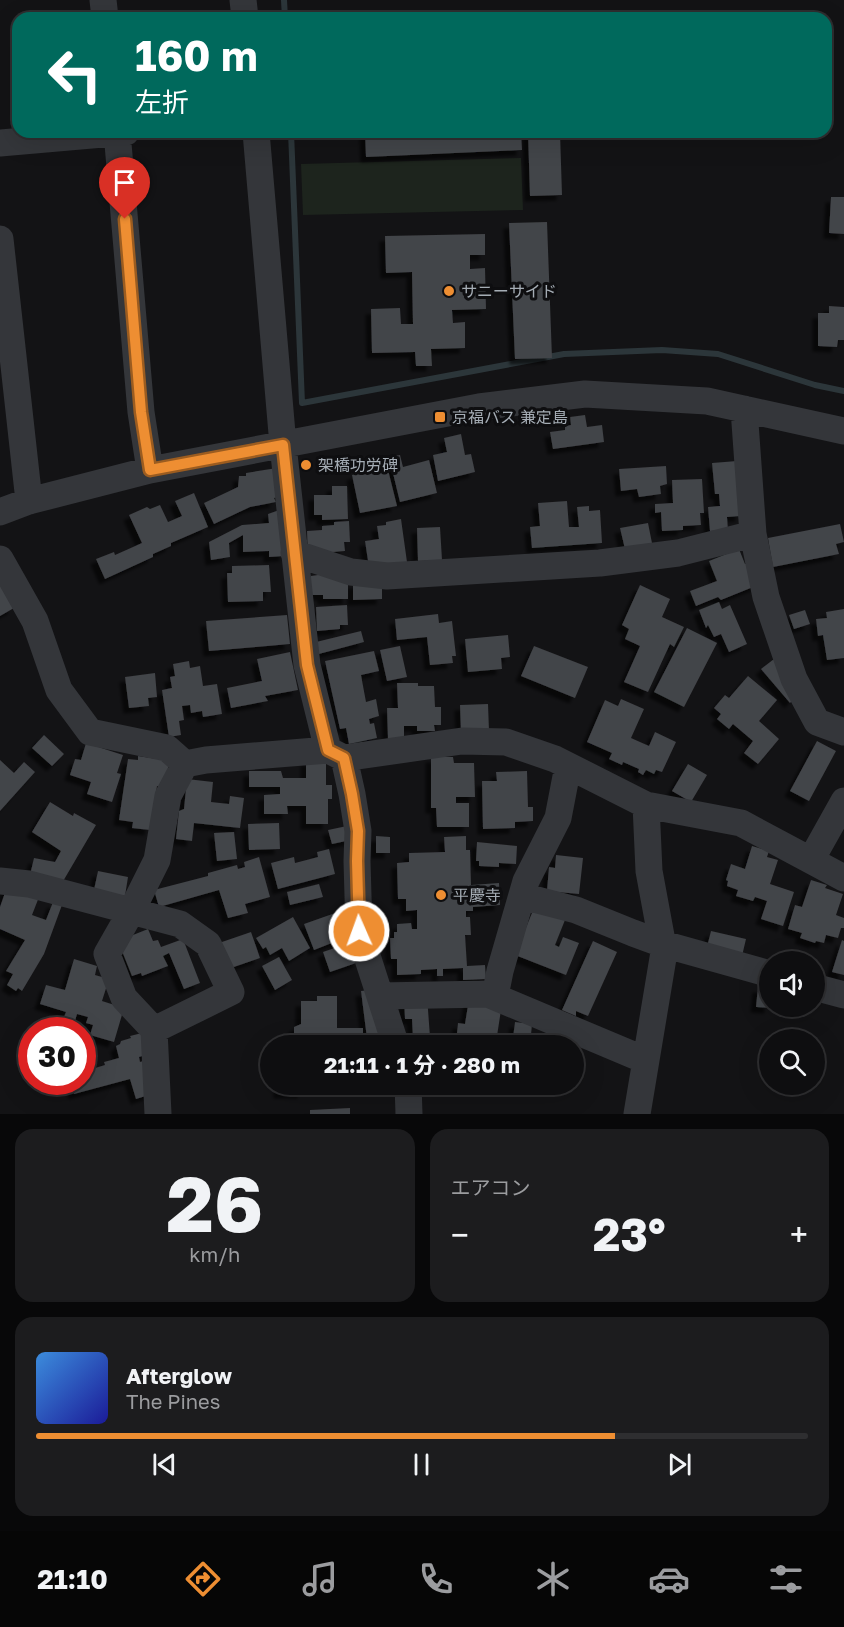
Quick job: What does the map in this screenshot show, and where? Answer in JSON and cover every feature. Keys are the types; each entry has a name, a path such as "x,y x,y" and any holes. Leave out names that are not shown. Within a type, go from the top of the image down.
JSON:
{"street":[{"path":"0,143 55,138"},
{"path":"120,138 141,412 150,470"},
{"path":"257,138 283,445 307,665 336,754 352,794 358,831 359,931 392,1035"},
{"path":"0,239 29,501"},
{"path":"0,512 29,501 150,470 479,407 585,394 707,401 844,432"},
{"path":"744,409 753,534 766,597 794,679 817,722 844,732"},
{"path":"294,553 351,572 387,576 600,563 678,553 753,534"},
{"path":"0,559 34,621 59,690 90,732 167,748 185,764"},
{"path":"185,764 206,760 336,754 462,741 506,742 555,759 646,805 741,823 844,878"},
{"path":"158,1114 154,1030 124,998 107,954 157,860 168,796 185,764"},
{"path":"495,996 526,881 558,818 568,766"},
{"path":"811,860 844,801"},
{"path":"637,1114 664,952 649,871 646,805"},
{"path":"0,881 29,884 180,924 208,944 231,992 154,1030"},
{"path":"522,896 576,910 663,944 759,971"},
{"path":"825,990 844,995"},
{"path":"380,996 488,994 645,1060"},
{"path":"408,1095 409,1114"}],"shaded area":[{"path":"521,158 523,210 303,215 301,164"}],"building":[{"path":"365,138 521,138 522,150 366,157"},
{"path":"528,138 560,138 562,195 530,196"},
{"path":"831,197 844,197 844,234 829,233"},
{"path":"547,222 552,358 515,359 509,223"},
{"name":"サニーサイド","path":"485,234 485,255 470,255 470,269 485,268 486,309 452,310 453,323 465,322 465,348 431,349 432,366 416,366 415,352 372,353 371,309 400,308 401,324 413,324 412,272 386,273 385,236"},
{"path":"829,306 844,307 844,340 838,340 837,347 818,346 818,313 829,313"},
{"path":"585,415 587,427 602,425 604,442 553,449 550,432 565,430 565,426 571,425 570,417"},
{"path":"461,434 465,455 471,454 475,472 438,481 433,455 447,452 444,438"},
{"path":"400,455 403,467 429,460 437,493 400,502 389,457"},
{"path":"737,461 741,516 727,517 728,530 710,531 708,507 720,506 719,494 715,494 712,463"},
{"path":"387,466 397,506 360,513 352,475"},
{"path":"666,466 667,484 660,486 661,494 639,497 637,489 621,491 619,469"},
{"path":"277,468 279,497 274,498 276,502 250,507 214,524 204,503 238,487 239,476"},
{"path":"702,479 704,513 700,513 701,525 683,526 683,530 662,531 661,512 655,513 655,504 673,503 672,480"},
{"path":"332,486 347,486 348,519 322,520 322,515 314,515 314,495 332,495"},
{"path":"194,493 208,527 171,543 171,546 153,554 153,557 105,579 96,559 114,552 115,555 142,543 129,515 147,507 150,509 160,505 168,522 182,516 175,501"},
{"path":"567,501 569,527 579,527 577,507 589,506 589,511 600,510 602,543 532,548 530,527 540,526 538,503"},
{"path":"282,509 285,556 269,557 269,551 243,552 243,535 229,543 230,557 211,560 209,542 242,525 269,523 268,514"},
{"path":"401,519 407,562 369,567 365,541 379,539 377,526"},
{"path":"349,521 350,542 344,542 345,551 308,554 307,531 322,530 322,526 334,525 334,522"},
{"path":"648,523 652,543 625,549 620,528"},
{"path":"840,524 844,542 836,544 839,554 773,567 768,538"},
{"path":"440,527 442,560 418,561 417,528"},
{"path":"739,549 745,564 749,563 758,585 721,600 718,597 696,606 690,591 717,581 709,561"},
{"path":"269,565 271,592 263,592 263,601 228,602 227,573 232,573 232,566"},
{"path":"318,570 348,582 348,599 323,599 323,595 311,595 311,576 318,575"},
{"path":"353,583 382,583 382,599 353,600"},
{"path":"0,584 14,608 0,616"},
{"path":"640,585 670,599 662,617 684,627 674,647 670,644 648,692 624,682 640,646 625,639 629,629 622,625"},
{"path":"719,602 722,609 730,605 747,644 729,652 721,634 714,637 708,625 706,628 699,610"},
{"path":"347,605 348,625 340,625 340,629 317,631 316,607"},
{"path":"844,609 844,658 827,660 823,635 818,636 816,619 827,618 826,612"},
{"path":"805,610 810,624 794,629 789,615"},
{"path":"438,614 439,623 452,621 456,656 452,656 453,663 430,665 427,637 397,640 395,619"},
{"path":"287,615 290,644 209,651 206,621"},
{"path":"687,628 717,643 684,707 654,692"},
{"path":"361,631 364,642 315,655 312,643"},
{"path":"508,635 510,657 501,658 502,669 468,672 465,639"},
{"path":"400,646 407,677 387,681 380,650"},
{"path":"534,646 588,667 575,698 521,676"},
{"path":"374,651 379,671 361,675 366,702 376,699 379,716 369,719 370,724 374,723 377,738 349,744 346,728 340,729 325,661"},
{"path":"290,652 298,690 265,696 268,701 231,708 227,688 262,681 257,659"},
{"path":"774,659 796,696 790,703 761,669"},
{"path":"189,661 190,668 200,666 203,686 217,684 222,714 203,717 202,711 191,713 190,705 182,706 184,720 179,721 181,735 169,737 162,690 172,688 170,677 175,676 173,664"},
{"path":"155,673 157,697 148,698 149,706 129,708 125,677"},
{"path":"748,676 777,700 759,721 779,739 758,764 744,753 753,741 733,724 729,729 717,719 721,714 714,708 725,695 729,698"},
{"path":"397,683 434,686 435,707 441,707 441,725 434,725 435,731 417,731 417,726 404,726 404,739 388,739 387,708 398,708"},
{"path":"621,699 644,709 631,738 649,746 655,732 676,742 662,772 656,770 654,774 646,770 643,775 638,772 639,769 609,759 612,753 587,742 605,700 618,706"},
{"path":"488,704 489,731 461,732 460,705"},
{"path":"44,735 64,754 52,766 32,748"},
{"path":"817,741 836,751 809,801 790,791"},
{"path":"86,743 123,755 117,773 121,774 112,802 87,794 91,782 70,775 75,759 81,760"},
{"path":"138,756 157,759 170,758 165,788 157,786 150,830 132,828 133,822 119,820 128,759 138,760"},
{"path":"431,757 453,757 454,763 474,763 475,797 456,797 456,803 469,803 469,827 437,827 436,808 431,808"},
{"path":"0,760 14,773 24,762 35,772 0,811"},
{"path":"306,760 326,760 326,785 332,785 332,799 328,799 328,824 306,824 306,806 287,806 288,814 264,814 264,795 280,794 280,787 249,787 249,771 281,771 283,778 306,778"},
{"path":"688,764 707,775 691,802 672,791"},
{"path":"527,771 528,807 533,807 533,821 515,822 515,828 483,829 482,781 497,781 496,772"},
{"path":"187,779 213,782 211,802 229,804 230,796 244,798 240,828 194,823 192,841 176,839 179,811 184,809"},
{"path":"50,802 73,816 74,813 96,825 62,883 30,875 34,858 55,862 61,851 32,832"},
{"path":"279,823 280,849 249,850 248,824"},
{"path":"347,826 351,840 332,844 328,830"},
{"path":"234,832 237,859 217,861 214,833"},
{"path":"376,836 390,837 390,853 376,853"},
{"path":"466,836 466,850 470,850 471,885 499,883 500,905 473,907 473,911 466,911 466,917 470,917 471,935 465,935 467,966 485,965 486,979 463,980 463,968 443,969 443,976 437,976 437,969 421,970 421,974 397,975 397,959 391,959 390,938 394,938 394,932 397,932 397,924 411,923 412,929 417,929 417,910 406,911 406,899 398,899 397,863 409,862 409,853 445,852 444,837"},
{"path":"477,842 517,846 516,864 499,863 499,867 479,866 479,861 476,861"},
{"path":"752,846 769,851 767,857 778,860 770,884 794,892 783,926 761,919 767,901 755,897 753,901 736,896 738,890 727,886 728,881 726,880 731,864 745,869"},
{"path":"329,849 335,874 278,889 271,863 294,857 295,863 318,857 317,852"},
{"path":"556,855 583,858 579,894 547,891 549,867 555,868"},
{"path":"259,857 270,897 245,904 248,913 228,918 219,890 159,907 154,890 208,876 208,873 237,865 238,869 245,867 244,862"},
{"path":"98,871 128,877 125,896 94,890"},
{"path":"811,880 827,885 825,888 843,894 836,915 844,918 844,928 841,928 838,938 826,935 824,943 816,941 815,943 800,938 802,933 788,929 795,905 802,907"},
{"path":"8,884 39,897 32,915 46,920 53,902 62,905 44,954 22,991 18,988 16,991 7,985 13,974 6,971 25,940 0,929 0,907"},
{"path":"319,884 323,897 290,905 287,892"},
{"path":"534,908 565,920 555,945 559,947 563,937 579,943 566,975 515,955"},
{"path":"338,912 347,937 314,950 304,924"},
{"path":"293,917 310,948 289,961 282,948 270,955 266,947 263,949 256,938"},
{"path":"148,929 153,941 158,940 161,947 183,939 200,983 184,989 169,953 163,956 168,966 142,976 141,973 132,976 118,941"},
{"path":"711,931 746,939 742,956 707,947"},
{"path":"251,932 260,958 228,969 219,943"},
{"path":"842,940 844,941 844,975 832,972"},
{"path":"593,941 617,952 588,1016 576,1011 576,1016 562,1010"},
{"path":"352,942 359,962 330,972 323,952"},
{"path":"279,957 292,980 275,990 262,966"},
{"path":"74,959 97,966 95,975 109,979 102,1001 124,1008 114,1042 96,1037 96,1017 77,1014 76,1017 64,1017 66,1012 40,1004 46,985 65,990"},
{"path":"758,987 759,987 759,1007 756,1007"},
{"path":"377,989 383,1035 367,1035 361,991"},
{"path":"317,996 337,996 337,1028 363,1028 363,1035 294,1035 294,1027 301,1024 301,1001 317,1001"},
{"path":"427,996 430,1035 413,1035 412,1019 405,1019 404,997"},
{"path":"469,999 501,1010 497,1035 457,1035 458,1023 465,1024"},
{"path":"515,1022 532,1024 531,1035 513,1035"},
{"path":"146,1032 152,1053 139,1057 140,1062 149,1059 152,1094 136,1099 130,1079 96,1088 96,1068 105,1065 104,1062 119,1058 116,1046 121,1041 131,1038 130,1036"},
{"path":"350,1108 350,1114 310,1114 310,1110"}],"waterway":[{"path":"284,0 285,12"},
{"path":"291,138 302,403 564,354 662,350 718,354 815,385 844,391"}],"place":[{"name":"サニーサイド","path":"449,291"},
{"name":"京福バス 兼定島","path":"440,417"},
{"name":"架橋功労碑","path":"306,465"},
{"name":"平慶寺","path":"441,895"}],"route":[{"path":"125,219 141,412 150,470 283,445 307,665 328,750 344,758 358,831 359,931"}]}
